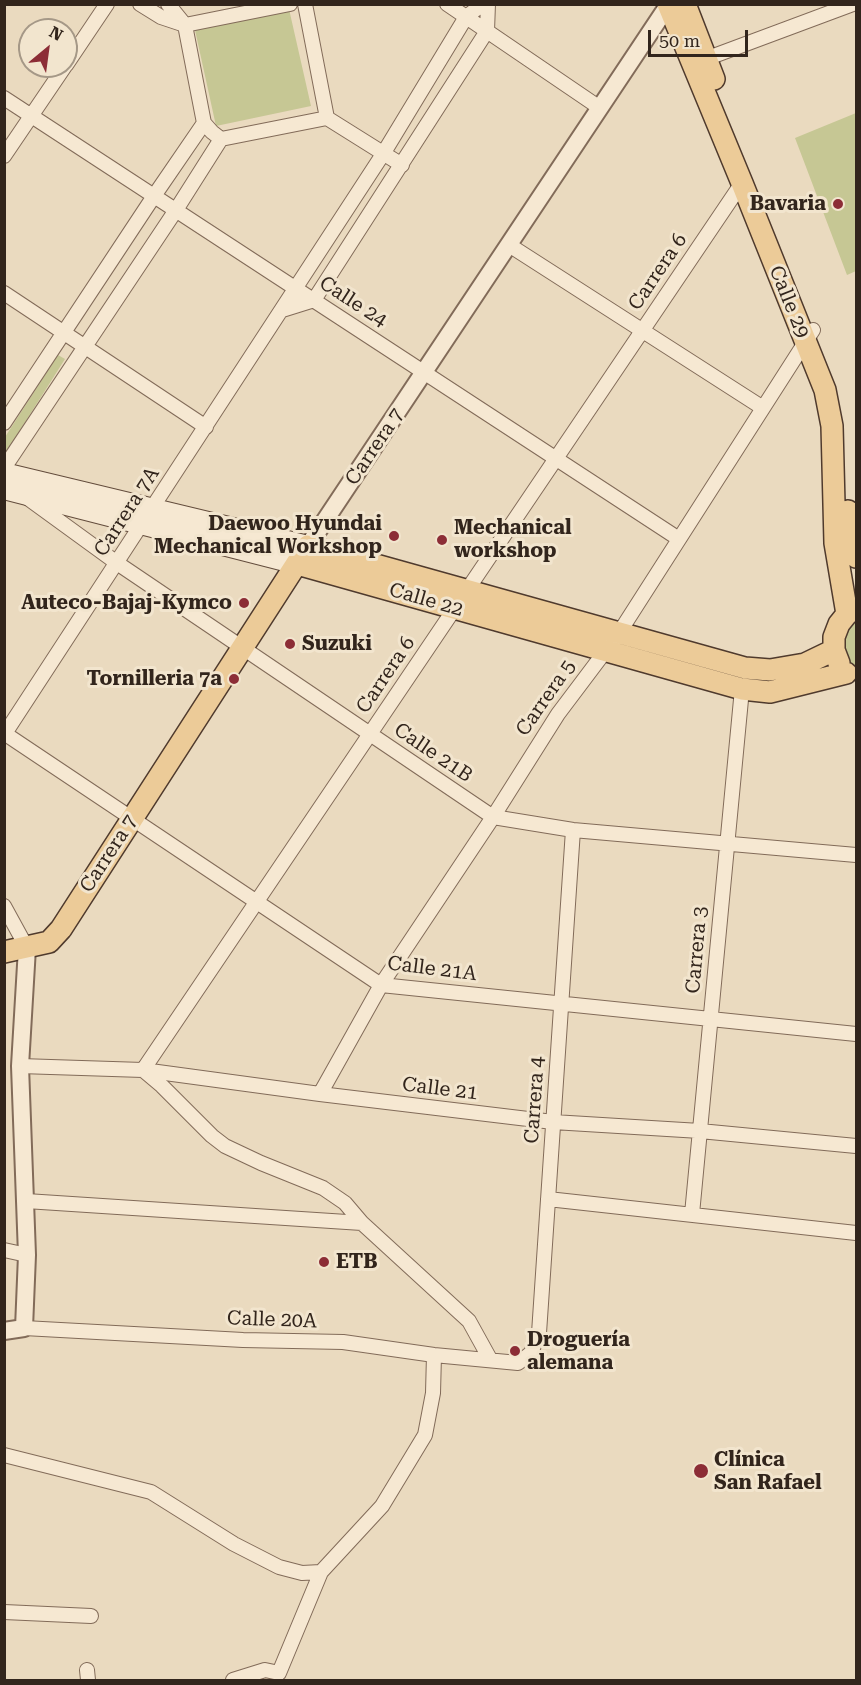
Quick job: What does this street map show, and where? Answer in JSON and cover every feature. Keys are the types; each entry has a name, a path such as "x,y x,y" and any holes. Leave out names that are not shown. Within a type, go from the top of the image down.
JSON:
{"main road":[{"name":"Calle 29","path":"685,4 699,61 742,183 809,336 836,383 845,428 849,537 856,558"},
{"name":"Calle 29","path":"668,5 699,61 809,336 825,390 832,426 835,543 852,611"},
{"name":"Calle 22","path":"4,471 147,517"},
{"name":"Calle 22","path":"12,491 147,517 303,555 461,599 619,633 745,668 770,670 805,664 834,650"},
{"name":"Carrera 7","path":"4,952 49,942 61,929 303,555"},
{"name":"Calle 22","path":"461,599 607,651 742,689 770,692 853,678"},
{"path":"852,611 839,624 834,637 834,650 838,663 853,678"}],"street":[{"path":"78,48 107,4"},
{"path":"140,4 161,17 184,25 290,4"},
{"path":"168,4 184,25 204,123 221,139"},
{"path":"304,4 327,118"},
{"path":"447,4 600,108"},
{"name":"Carrera 7A","path":"5,734 282,310 294,287 383,154 466,17 483,4"},
{"path":"282,310 314,300 487,31 488,4"},
{"path":"699,61 853,4"},
{"name":"Carrera 7","path":"303,555 668,5"},
{"path":"4,156 58,78"},
{"name":"Calle 24","path":"4,98 679,539"},
{"path":"4,471 221,139 327,118 402,165"},
{"path":"4,423 204,123"},
{"name":"Carrera 6","path":"143,1070 742,183"},
{"path":"509,245 763,408"},
{"path":"4,293 206,427"},
{"name":"Carrera 5","path":"320,1094 381,985 493,817 558,714 619,633 809,336"},
{"name":"Calle 21B","path":"12,491 493,817 573,830 856,855"},
{"name":"Carrera 3","path":"692,1214 742,689"},
{"name":"Calle 21A","path":"5,734 381,985 856,1034"},
{"name":"Carrera 4","path":"518,1363 531,1353 539,1333 573,830"},
{"path":"4,906 27,948 20,1066 27,1255 24,1328 4,1331"},
{"name":"Calle 21","path":"20,1066 143,1070 553,1122 700,1131 856,1146"},
{"path":"143,1070 212,1137 225,1146 323,1188 345,1203 362,1222 469,1322 489,1359"},
{"path":"548,1198 856,1233"},
{"path":"26,1201 362,1222"},
{"path":"4,1250 27,1255"},
{"name":"Calle 20A","path":"24,1328 243,1340 343,1342 434,1355 518,1363"},
{"path":"233,1680 265,1670 280,1677 321,1572 382,1506 425,1435 433,1393 434,1355"},
{"path":"4,1455 151,1492 234,1544 279,1567 302,1573 321,1572"},
{"path":"4,1612 91,1616"}],"green space":[{"path":"289,9 311,106 216,126 195,30"},
{"name":"Bavaria","path":"856,113 856,271 847,275 795,138"},
{"path":"58,355 65,359 5,454 5,437"},
{"path":"856,617 856,670 846,660 842,650 844,630"}],"place":[{"name":"Bavaria","path":"838,204"},
{"name":"Daewoo Hyundai Mechanical Workshop","path":"394,536"},
{"name":"Mechanical workshop","path":"442,540"},
{"name":"Auteco-Bajaj-Kymco","path":"244,603"},
{"name":"Suzuki","path":"290,644"},
{"name":"Tornilleria 7a","path":"234,679"},
{"name":"ETB","path":"324,1262"},
{"name":"Droguería alemana","path":"515,1351"},
{"name":"Clínica San Rafael","path":"701,1471"}]}
